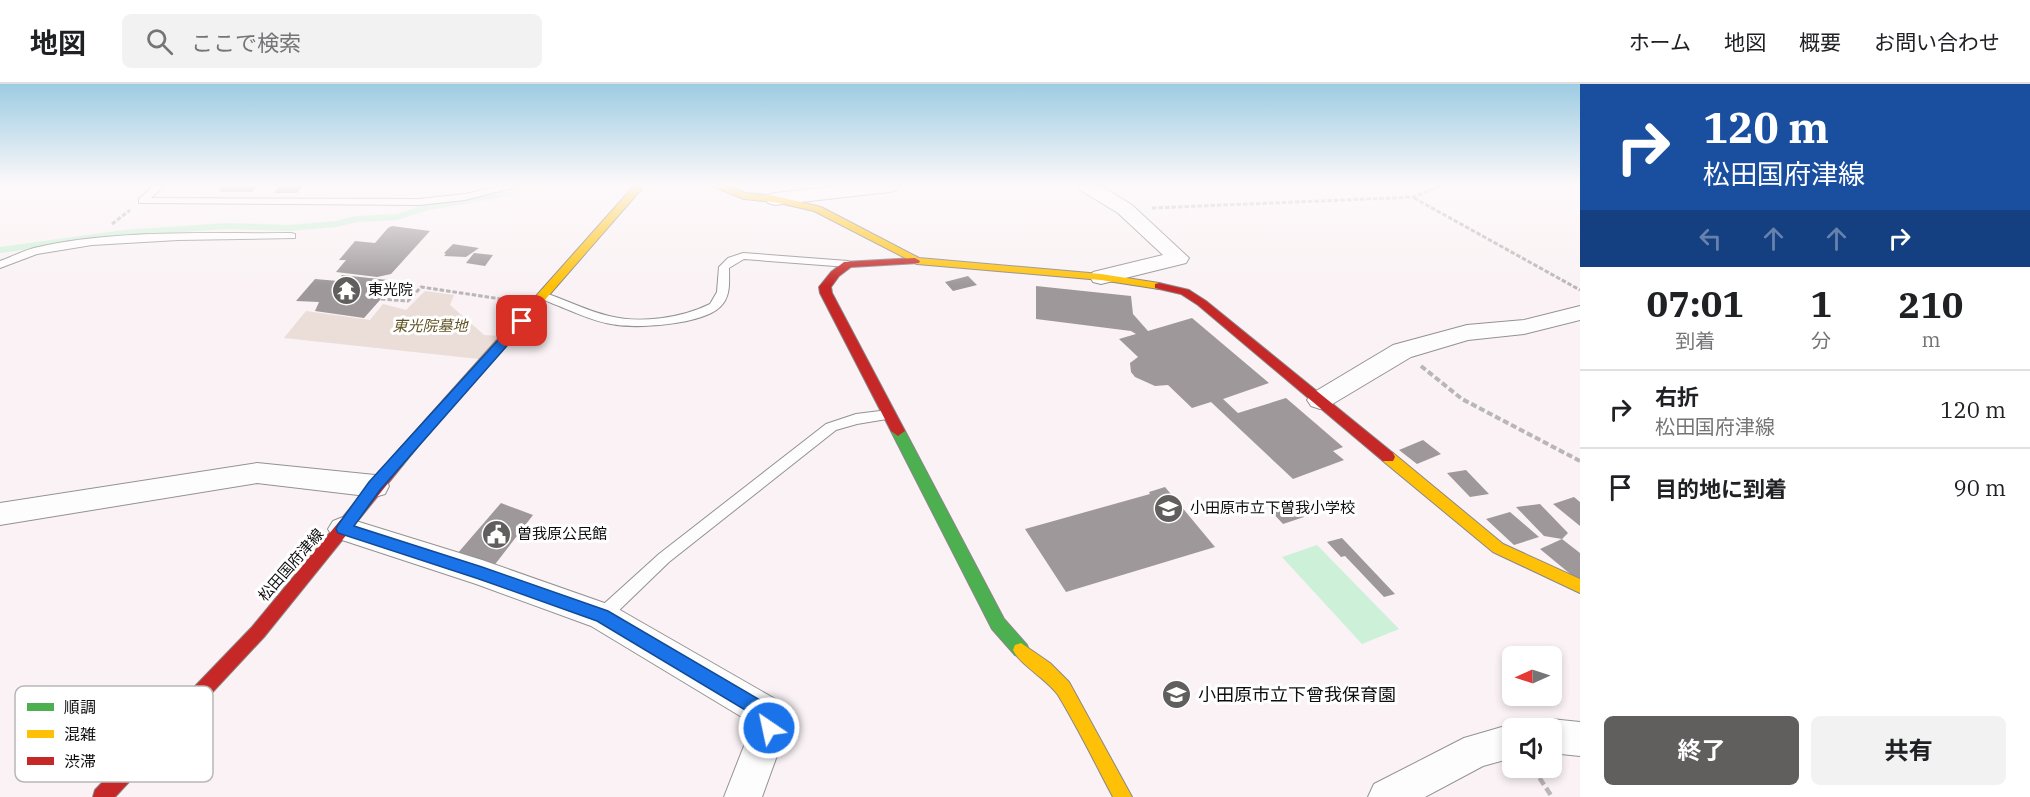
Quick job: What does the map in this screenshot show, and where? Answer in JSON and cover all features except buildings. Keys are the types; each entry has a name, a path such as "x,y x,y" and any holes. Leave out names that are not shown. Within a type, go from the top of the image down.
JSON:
{"street":[{"name":"松田国府津線","path":"209,686 344,529 375,486 610,219"},
{"path":"837,219 917,261"},
{"path":"1101,277 1178,258 1136,219"},
{"path":"1123,797 1063,688 1044,668 1020,649 998,624 888,415 826,293 825,287 835,274 848,264 917,261 1101,277 1185,292 1202,303 1498,548 1580,586"},
{"path":"1320,400 1402,351 1467,333 1524,327 1580,313"},
{"path":"0,514 257,473 375,486"},
{"path":"344,529 482,573 602,616 765,712 769,728 743,797"},
{"path":"1562,737 1580,739"},
{"path":"1387,797 1477,750 1502,744"},
{"name":"松田国府津線","path":"102,797 117,782"}],"lane":[{"path":"0,265 35,251 92,242 178,237 291,236"},
{"path":"541,300 614,321 640,322 694,315 713,308 720,300 724,267 732,260 743,256 848,264"},
{"path":"602,616 664,558 831,427 856,419 888,415"}],"path":[{"path":"111,225 118,219"},
{"path":"1454,219 1580,290"},
{"path":"381,298 408,301 421,287 541,300"},
{"path":"1402,351 1462,399 1580,461"},
{"path":"1540,778 1552,797"}],"green space":[{"name":"東光院墓地","path":"425,291 454,295 450,305 484,335 500,336 479,359 284,338 306,311 370,320 383,304 406,310"}],"shaded area":[{"path":"1317,545 1399,629 1362,644 1282,557"}],"waterway":[{"path":"0,250 124,233 227,226 290,228 336,224 356,219"}],"traffic: fast":[{"path":"898,431 998,624 1021,650"}],"traffic: slow":[{"path":"418,437 610,219"},
{"path":"837,219 917,261 1101,277 1159,286"},
{"path":"1388,457 1498,548 1580,586"},
{"path":"1021,650 1044,668 1063,688 1123,797"}],"traffic: jam":[{"path":"898,431 826,293 825,287 835,274 848,264 915,261"},
{"path":"1159,286 1185,292 1202,303 1388,457"},
{"path":"208,686 297,586 418,437"},
{"path":"102,797 116,782"}],"place":[{"name":"東光院","path":"347,290"},
{"name":"小田原市立下曽我小学校","path":"1169,508"},
{"name":"曽我原公民館","path":"496,534"},
{"name":"小田原市立下曾我保育園","path":"1177,695"}],"route":[{"path":"522,321 375,486 344,529 482,573 602,616 699,671 765,712 769,728"}]}
